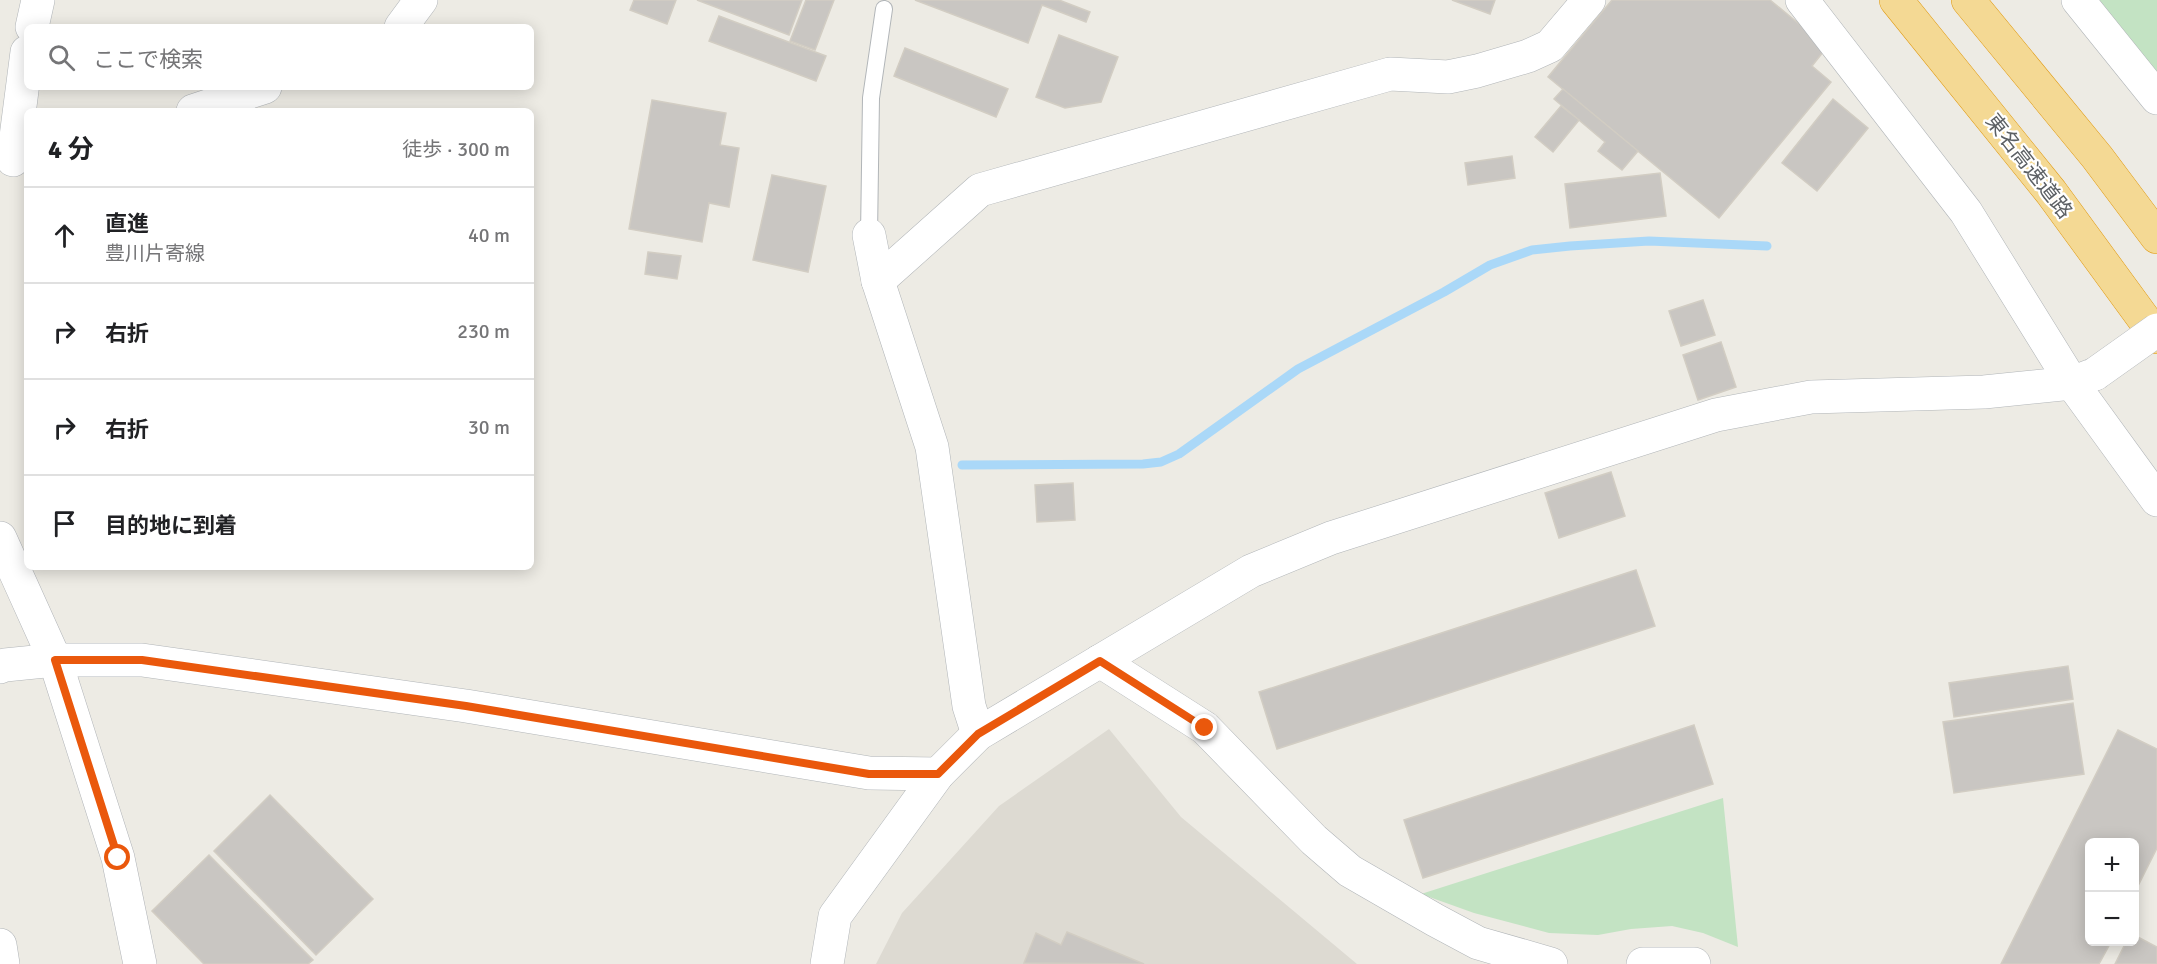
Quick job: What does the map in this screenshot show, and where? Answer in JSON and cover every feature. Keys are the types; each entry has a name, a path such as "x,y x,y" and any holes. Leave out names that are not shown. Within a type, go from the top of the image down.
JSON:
{"highway":[{"name":"東名高速道路","path":"1896,0 2051,192 2157,336"},
{"path":"1968,0 2097,157 2157,237"}],"street":[{"path":"33,24 38,0"},
{"path":"403,24 421,0"},
{"path":"878,281 980,190 1390,74 1448,76 1477,71 1528,56 1550,46 1589,0"},
{"path":"1802,0 1966,212 2084,379 2157,500"},
{"path":"2078,0 2157,98"},
{"path":"14,160 24,77"},
{"path":"202,108 256,90"},
{"path":"869,235 878,281 932,447 969,706 978,734"},
{"path":"827,964 835,916 938,774 978,734 1251,571 1331,538 1716,416 1811,397 1984,392 2084,379 2157,330"},
{"path":"0,538 55,660 118,858 140,964"},
{"path":"0,667 55,660 142,660 466,706 869,774 938,774"},
{"path":"1100,661 1205,728 1314,840 1350,871 1478,943 1551,964"},
{"path":"0,945 3,964"},
{"path":"1642,964 1694,964"}],"lane":[{"path":"869,235 871,98 884,9"}],"shaded area":[{"path":"1109,729 1181,817 1357,964 876,964 902,913 999,806"}],"green space":[{"path":"2088,0 2157,0 2157,81"},
{"path":"1723,798 1738,947 1703,933 1672,926 1631,929 1598,935 1549,933 1474,913 1421,894"}],"building":[{"path":"634,0 676,0 667,24 630,10"},
{"path":"697,0 802,0 789,35"},
{"path":"806,0 834,0 815,50 790,41"},
{"path":"915,0 1059,0 1090,12 1086,22 1042,5 1028,43"},
{"path":"1452,0 1495,0 1490,14"},
{"path":"1612,0 1770,0 1827,47 1812,66 1831,82 1719,218 1548,77"},
{"path":"719,16 826,56 816,81 709,41"},
{"path":"1059,35 1118,57 1101,102 1065,108 1036,97"},
{"path":"905,48 1008,89 996,117 894,76"},
{"path":"1563,89 1638,151 1622,170 1598,151 1605,142 1554,99"},
{"path":"1833,99 1868,128 1817,191 1782,163"},
{"path":"652,100 726,113 720,145 739,148 729,207 709,203 702,242 629,229"},
{"path":"1561,106 1579,120 1553,152 1535,137"},
{"path":"1512,156 1515,178 1468,185 1465,163"},
{"path":"1660,173 1666,216 1570,228 1565,184"},
{"path":"772,175 826,186 808,272 753,260"},
{"path":"648,252 681,256 677,279 645,274"},
{"path":"1703,300 1715,335 1681,346 1669,311"},
{"path":"1721,342 1736,387 1698,400 1683,355"},
{"path":"1611,472 1625,516 1559,538 1545,493"},
{"path":"1073,483 1075,520 1037,522 1035,485"},
{"path":"1636,570 1655,626 1277,749 1259,692"},
{"path":"2068,666 2073,699 1954,717 1949,683"},
{"path":"2073,703 2084,774 1954,793 1943,722"},
{"path":"1694,725 1713,784 1423,878 1404,820"},
{"path":"2118,730 2157,749 2157,848 2139,884 2139,838 2085,838 2085,946 2109,946 2099,964 2001,964"},
{"path":"270,795 373,899 316,955 214,851"},
{"path":"209,855 313,960 308,964 204,964 152,911"},
{"path":"1067,932 1144,964 1024,963 1036,933 1061,945"},
{"path":"2139,938 2157,947 2157,964 2115,964 2124,946 2139,946"}],"waterway":[{"path":"962,465 1161,462 1179,454 1298,369 1444,292 1490,265 1532,250 1649,241 1767,246"}],"route":[{"path":"118,858 55,660 142,660 466,706 869,774 938,774 978,734 1100,661 1205,728"}]}
